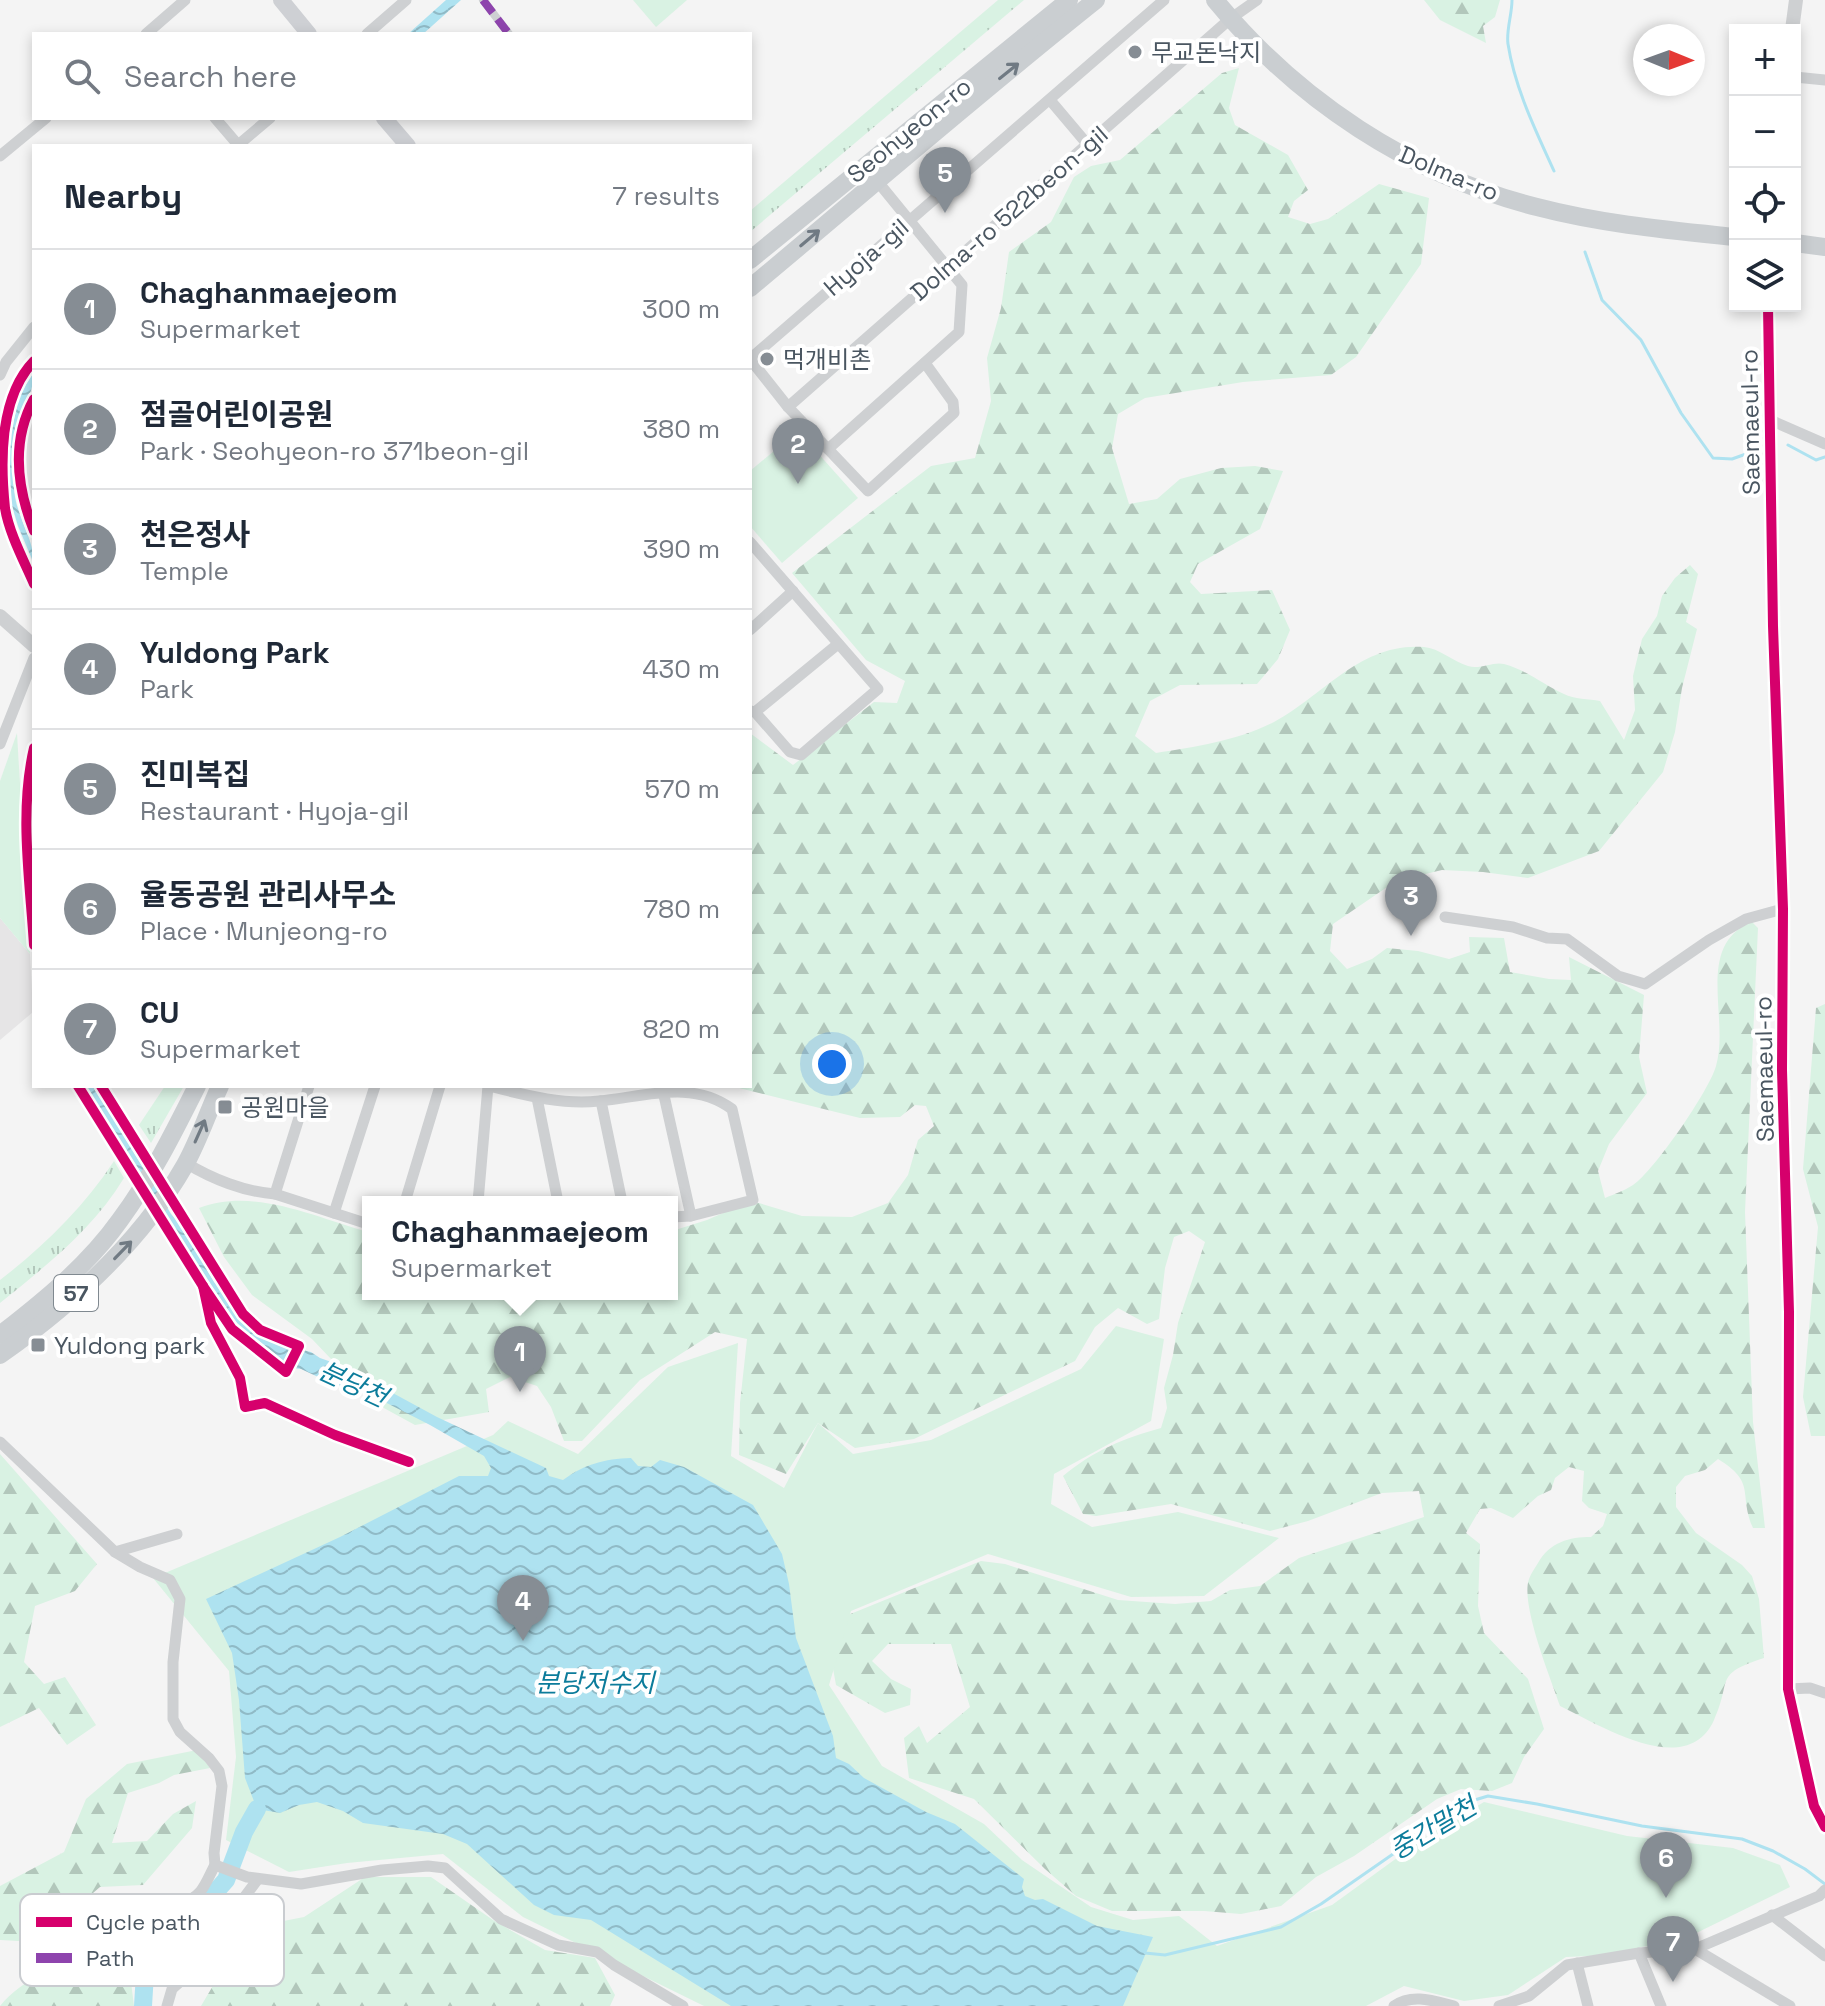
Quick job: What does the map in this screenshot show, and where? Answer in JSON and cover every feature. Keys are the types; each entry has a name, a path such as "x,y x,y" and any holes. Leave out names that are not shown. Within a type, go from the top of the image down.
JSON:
{"main road":[{"path":"281,0 307,32"},
{"name":"Seohyeon-ro","path":"752,258 1069,0"},
{"name":"Seohyeon-ro","path":"752,286 1096,0"},
{"name":"Dolma-ro","path":"1215,0 1269,59 1326,107 1387,146 1450,178 1533,206 1580,217 1729,236"},
{"path":"386,120 406,144"},
{"path":"1801,244 1825,247"},
{"name":"57","path":"0,1335 71,1276 104,1240 160,1160 196,1088"},
{"name":"57","path":"0,1355 93,1278 136,1236 182,1169 219,1088"}],"street":[{"path":"148,32 185,0"},
{"path":"369,32 406,0"},
{"name":"Hyoja-gil","path":"752,357 1164,0"},
{"name":"Dolma-ro 522beon-gil","path":"788,407 1230,19 1257,0"},
{"path":"1793,24 1796,0"},
{"path":"484,1 507,32"},
{"path":"1801,78 1825,80"},
{"path":"1050,100 1088,145"},
{"path":"0,156 44,120"},
{"path":"217,120 236,144"},
{"path":"240,144 268,120"},
{"path":"828,449 959,332 962,285 878,182"},
{"name":"Saemaeul-ro","path":"1768,312 1783,909 1782,1070 1789,1312 1788,1689 1814,1806 1825,1827"},
{"path":"0,375 32,329"},
{"path":"752,362 788,407 868,491 954,413 953,402 925,363"},
{"path":"1770,420 1825,444"},
{"path":"752,544 878,689 801,755 790,752 752,712 838,644"},
{"path":"752,628 793,591"},
{"path":"0,616 32,644"},
{"path":"0,744 32,663"},
{"path":"1445,917 1513,927 1547,938 1567,939 1618,976 1645,984 1746,919 1783,909"},
{"path":"275,1194 308,1088"},
{"path":"334,1213 374,1088"},
{"path":"407,1196 439,1088"},
{"path":"479,1196 488,1088"},
{"path":"496,1088 537,1098 601,1101 663,1091 724,1103 732,1109 753,1200 678,1217"},
{"path":"663,1091 691,1216"},
{"path":"537,1098 557,1196"},
{"path":"601,1101 621,1196"},
{"path":"182,1169 362,1222"},
{"path":"0,1442 115,1552 170,1580 180,1599 173,1662 173,1719 180,1732 219,1771 222,1786 217,1867 198,1894"},
{"path":"115,1552 177,1534"},
{"path":"1788,1689 1810,1688 1825,1693"},
{"path":"217,1867 252,1878 301,1884 382,1870 428,1866 445,1868 501,1919 558,1945 597,1952 683,2006"},
{"path":"241,1894 252,1878"},
{"path":"1499,2006 1515,2004 1529,1996 1567,1965 1639,1953 1695,1949 1823,1892"},
{"path":"1772,1915 1825,1956"},
{"path":"1695,1949 1790,2006"},
{"path":"1639,1953 1661,2006"},
{"path":"1577,1963 1588,2006"},
{"path":"167,2006 175,1986"},
{"path":"1394,2006 1402,2001 1427,1999 1454,2006"}],"shaded area":[{"path":"32,409 32,502 25,483 21,444"},
{"path":"0,918 30,954 32,1013 0,1040"}],"green space":[{"path":"633,0 687,0 656,27"},
{"path":"998,0 1024,0 752,230 752,209"},
{"path":"1424,0 1500,0 1495,17 1483,26 1486,43 1440,20"},
{"path":"1239,68 1229,108 1235,125 1288,155 1308,190 1294,201 1288,217 1310,224 1328,219 1379,184 1429,198 1421,264 1356,357 1331,375 1243,382 1145,398 1118,414 1112,448 1129,504 1157,499 1180,479 1221,468 1255,466 1283,471 1260,529 1198,564 1190,582 1201,594 1272,590 1290,630 1278,659 1257,684 1180,685 1150,701 1135,736 1156,753 1232,738 1274,722 1362,661 1402,648 1424,647 1468,666 1504,664 1568,696 1600,701 1624,740 1635,710 1633,676 1642,639 1657,616 1662,596 1675,578 1690,565 1698,574 1686,622 1697,629 1675,732 1663,772 1599,851 1528,878 1442,870 1396,881 1333,924 1330,951 1347,969 1372,959 1387,948 1418,951 1449,959 1470,952 1469,937 1504,938 1510,972 1571,980 1569,957 1644,995 1639,1057 1647,1093 1609,1144 1598,1171 1605,1198 1630,1187 1642,1177 1667,1148 1703,1093 1716,1066 1719,1047 1719,965 1724,948 1734,933 1752,922 1758,928 1745,1212 1753,1422 1765,1528 1753,1528 1742,1482 1730,1467 1718,1459 1705,1470 1685,1476 1676,1487 1676,1507 1696,1533 1742,1565 1752,1576 1759,1599 1764,1658 1730,1674 1714,1720 1701,1738 1684,1746 1663,1747 1641,1743 1560,1706 1532,1623 1527,1591 1529,1579 1548,1550 1568,1540 1591,1537 1603,1526 1607,1514 1589,1508 1582,1501 1584,1471 1569,1467 1555,1478 1551,1490 1538,1496 1513,1518 1491,1508 1480,1509 1466,1533 1480,1544 1478,1606 1484,1633 1528,1679 1544,1729 1524,1757 1512,1783 1492,1791 1461,1789 1437,1799 1354,1856 1316,1877 1281,1906 1241,1914 1112,1911 1076,1896 974,1799 909,1778 904,1738 919,1726 927,1743 970,1707 951,1644 888,1644 872,1661 891,1679 911,1689 910,1705 885,1713 836,1685 828,1641 838,1619 981,1561 1005,1564 1118,1600 1175,1604 1211,1601 1230,1590 1260,1586 1299,1558 1424,1517 1419,1491 1382,1493 1308,1521 1270,1531 1171,1504 1096,1516 1083,1514 1063,1476 1109,1446 1161,1428 1167,1408 1164,1388 1178,1323 1205,1242 1189,1231 1174,1237 1165,1268 1159,1319 1147,1324 1118,1308 1095,1327 1075,1361 914,1439 855,1448 818,1423 786,1474 739,1455 740,1403 747,1339 715,1332 640,1380 582,1441 564,1441 551,1407 537,1386 510,1377 486,1389 489,1412 415,1425 371,1401 312,1339 252,1295 224,1257 199,1208 220,1202 262,1202 362,1230 362,1300 678,1300 678,1229 739,1206 759,1203 802,1216 852,1217 888,1203 908,1175 918,1140 934,1126 926,1106 915,1105 900,1117 860,1118 739,1088 752,1088 752,734 793,765 874,702 897,703 905,681 866,660 792,573 931,466 975,458 991,401 987,358 1001,308 1009,252 1051,222 1074,177 1091,166 1120,160 1222,73"},
{"path":"798,431 858,498 782,563 752,528 752,469"},
{"path":"17,733 30,954 0,918 0,781"},
{"path":"1825,1004 1825,1436 1811,1436 1803,1397 1818,1227 1803,1169 1816,1008"},
{"path":"164,1088 183,1088 151,1143 139,1125"},
{"path":"114,1161 124,1178 98,1214 51,1261 0,1303 0,1280 62,1225"},
{"path":"1116,1326 1164,1339 1151,1421 1054,1474 1051,1504 1092,1527 1178,1512 1279,1538 1204,1596 1131,1597 988,1554 851,1611 829,1685 882,1766 984,1824 1022,1860 1091,1907 1133,1920 1179,1916 1217,1946 1332,1905 1430,1834 1484,1802 1627,1836 1733,1848 1780,1865 1790,1887 1678,1942 1641,1947 1614,1955 1566,1957 1508,1995 1464,2001 1404,1986 1366,2006 704,2006 523,1917 443,1854 289,1872 226,1840 236,1757 229,1671 153,1578 493,1435 508,1421 578,1454 668,1367 738,1343 731,1456 784,1488 818,1423 853,1454 931,1440 1081,1369"},
{"path":"0,1454 97,1564 75,1591 35,1606 24,1662 44,1684 65,1677 96,1725 67,1745 39,1708 0,1727"},
{"path":"197,1750 210,1768 174,1775 128,1793 112,1843 147,1841 173,1814 196,1801 192,1828 143,1885 100,1887 92,1894 20,1894 20,1941 0,1940 0,1886 64,1852 86,1799 127,1764"},
{"path":"365,1877 431,1877 493,1920 545,1950 595,1958 615,1995 610,2006 201,2006 213,1986 284,1986 284,1921 304,1917"},
{"path":"132,1986 134,2006 0,2006 20,1987"}],"water":[{"path":"446,0 461,0 425,32 410,32"},
{"path":"32,374 32,387 15,458 14,486 17,506 31,544 32,559 7,489 10,477 8,449 19,396"},
{"name":"분당저수지","path":"86,1088 95,1088 225,1301 256,1334 343,1366 437,1417 546,1468 549,1476 563,1480 587,1466 612,1460 631,1458 638,1466 651,1467 660,1460 684,1467 753,1505 782,1554 796,1638 833,1736 836,1758 849,1764 864,1778 955,1824 1024,1879 1022,1887 1025,1896 1043,1899 1097,1926 1153,1937 1123,2006 731,2006 591,1920 554,1915 534,1905 467,1844 443,1834 363,1823 343,1811 317,1802 280,1813 257,1809 245,1778 232,1653 206,1599 340,1537 459,1476 488,1476 491,1468 484,1456 369,1394 331,1383 301,1369 284,1367 279,1357 232,1319 183,1246"}],"waterway":[{"path":"1512,0 1508,39 1511,61 1527,109 1554,171"},
{"path":"1585,252 1602,300 1641,340 1681,413 1713,458 1732,459 1746,454"},
{"path":"1788,445 1816,460 1825,457"},
{"name":"분당천","path":"215,1284 233,1311"},
{"name":"중간말천","path":"1145,1953 1165,1955 1281,1927 1321,1904 1468,1802 1488,1796 1642,1826 1742,1839 1773,1851 1825,1884"},
{"path":"214,1894 226,1880 244,1832 257,1809"},
{"path":"143,2006 144,1986"}],"marked path":[{"path":"483,0 507,32"}],"cycle path":[{"path":"1768,312 1773,626 1783,909 1782,1070 1789,1312 1788,1689 1814,1806 1825,1827"},
{"path":"32,364 14,392 3,450 7,518 32,580"},
{"path":"32,404 19,448 20,481 32,526"},
{"path":"32,760 26,821 32,920"},
{"path":"79,1088 203,1286"},
{"path":"102,1088 243,1314 260,1330 299,1346 286,1372 232,1329 203,1286 211,1323 240,1378 245,1407 265,1403 335,1435 409,1462"}],"place":[{"name":"무교돈낙지","path":"1135,52"},
{"name":"진미복집","path":"945,213"},
{"name":"먹개비촌","path":"767,359"},
{"name":"점골어린이공원","path":"798,484"},
{"name":"천은정사","path":"1411,936"},
{"name":"공원마을","path":"225,1107"},
{"name":"Yuldong park","path":"38,1345"},
{"name":"Chaghanmaejeom","path":"520,1392"},
{"name":"Yuldong Park","path":"523,1641"},
{"name":"율동공원 관리사무소","path":"1666,1898"},
{"name":"CU","path":"1673,1982"}]}
